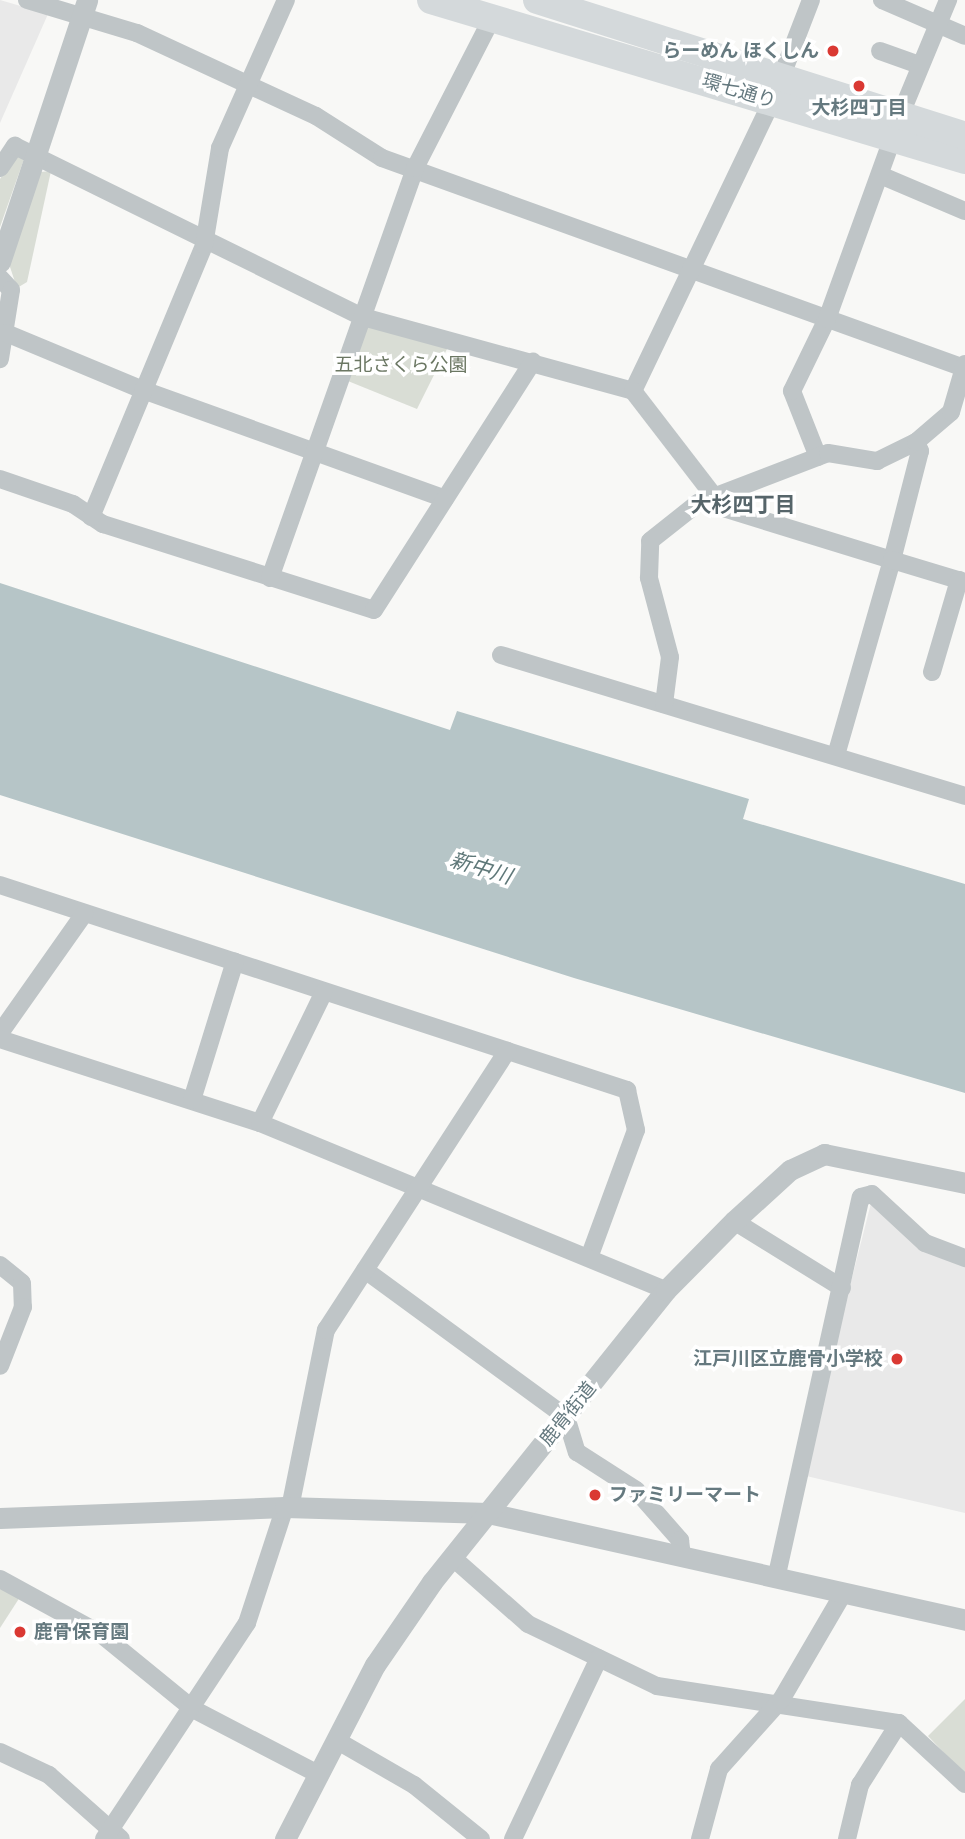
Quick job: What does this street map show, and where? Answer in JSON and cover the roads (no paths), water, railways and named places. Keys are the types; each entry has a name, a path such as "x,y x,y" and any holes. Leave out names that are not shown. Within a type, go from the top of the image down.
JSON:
{"main road":[{"name":"環七通り","path":"432,0 492,18 775,89"},
{"name":"環七通り","path":"537,0 775,89 896,127 965,160"},
{"name":"環七通り","path":"896,127 965,136"}],"street":[{"path":"27,0 83,8 316,116 382,158 964,370 951,412 916,442 877,461 818,457 710,498 650,541 649,578 670,657 664,704"},
{"path":"91,517 204,245 220,148 286,0"},
{"path":"633,391 775,89 811,0"},
{"path":"882,0 965,36"},
{"path":"818,457 792,391 827,320 934,23 948,0"},
{"path":"0,262 32,153 83,8"},
{"path":"270,578 415,168 492,18"},
{"path":"880,51 919,65"},
{"path":"0,168 11,148 32,153 204,245 363,317 533,361 633,391 710,498 962,581 932,672"},
{"path":"880,175 965,211"},
{"path":"0,278 11,290 0,359"},
{"path":"6,332 143,390 445,499"},
{"path":"0,479 73,505 91,517 374,610 533,361"},
{"path":"836,755 920,451 916,442"},
{"path":"501,655 965,796"},
{"path":"0,885 627,1090 636,1130 589,1258"},
{"path":"84,914 0,1036 260,1123 666,1290"},
{"path":"192,1100 235,961"},
{"path":"260,1123 324,992"},
{"path":"0,1752 49,1775 112,1836 193,1709 262,1592 287,1507 326,1330 507,1051"},
{"name":"鹿骨街道","path":"285,1839 375,1665 452,1557 666,1290 734,1221 790,1170 824,1154 965,1183"},
{"path":"775,1578 861,1197 872,1194 925,1243 965,1258"},
{"path":"734,1221 842,1288"},
{"path":"0,1265 22,1283 23,1307 0,1366"},
{"path":"365,1270 566,1417 577,1452 636,1490 680,1540 682,1556"},
{"path":"0,1517 287,1507 488,1513 965,1620"},
{"path":"452,1557 528,1623 657,1686 781,1700 898,1723 965,1784"},
{"path":"0,1579 100,1634 193,1709 317,1774"},
{"path":"700,1839 719,1769 781,1700 843,1594"},
{"path":"513,1839 599,1658"},
{"path":"847,1839 860,1785 898,1723"},
{"path":"336,1740 414,1785 481,1839"}],"water":[{"name":"新中川","path":"0,583 450,730 457,711 749,799 743,819 965,884 965,1093 574,978 0,795"}],"place":[{"name":"らーめん ほくしん","path":"833,51"},
{"name":"大杉四丁目","path":"859,86"},
{"name":"江戸川区立鹿骨小学校","path":"897,1359"},
{"name":"ファミリーマート","path":"595,1495"},
{"name":"鹿骨保育園","path":"20,1632"}],"district":[{"name":"大杉四丁目","path":"743,505"}],"park label":[{"name":"五北さくら公園","path":"401,365"}]}
